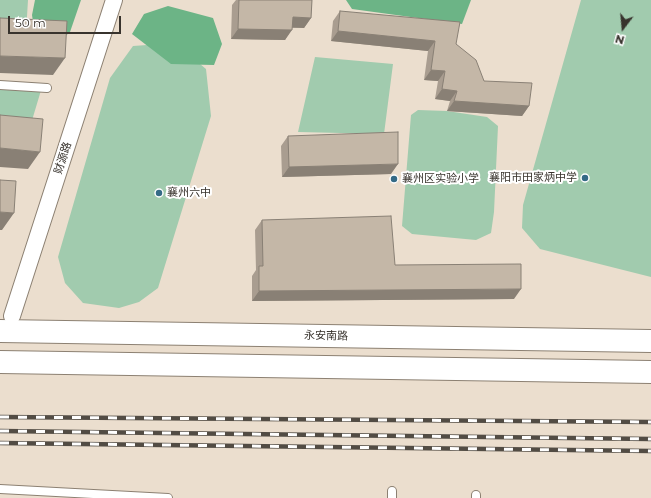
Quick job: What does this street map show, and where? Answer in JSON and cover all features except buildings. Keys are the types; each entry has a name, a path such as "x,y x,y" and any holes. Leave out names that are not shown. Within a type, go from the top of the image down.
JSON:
{"main road":[{"name":"永安南路","path":"6,323 651,342"},
{"path":"0,362 651,372"}],"street":[{"name":"财源路","path":"6,323 114,0"}],"lane":[{"path":"0,85 47,88"},
{"path":"0,489 168,498"}],"green space":[{"path":"0,0 28,0 26,33 0,31"},
{"path":"35,0 81,0 70,32 62,39 34,29 32,15"},
{"path":"346,0 471,0 462,24 352,9"},
{"name":"襄阳市田家炳中学","path":"581,0 651,0 651,277 540,249 522,228 523,205"},
{"path":"168,6 213,18 222,44 214,65 171,64 132,34 144,14"},
{"path":"175,43 206,69 211,116 158,288 139,302 119,308 83,303 65,283 58,257 110,78 133,46"},
{"path":"315,57 393,64 384,134 298,132"},
{"path":"0,85 42,87 30,127 0,125"},
{"path":"418,110 447,111 487,117 498,126 494,212 491,233 476,240 412,234 402,226 411,115"}],"railway":[{"path":"0,417 651,422"},
{"path":"0,431 651,439"},
{"path":"0,443 651,451"}],"place":[{"name":"襄阳市田家炳中学","path":"585,178"},
{"name":"襄州区实验小学","path":"394,179"},
{"name":"襄州六中","path":"159,193"}]}
